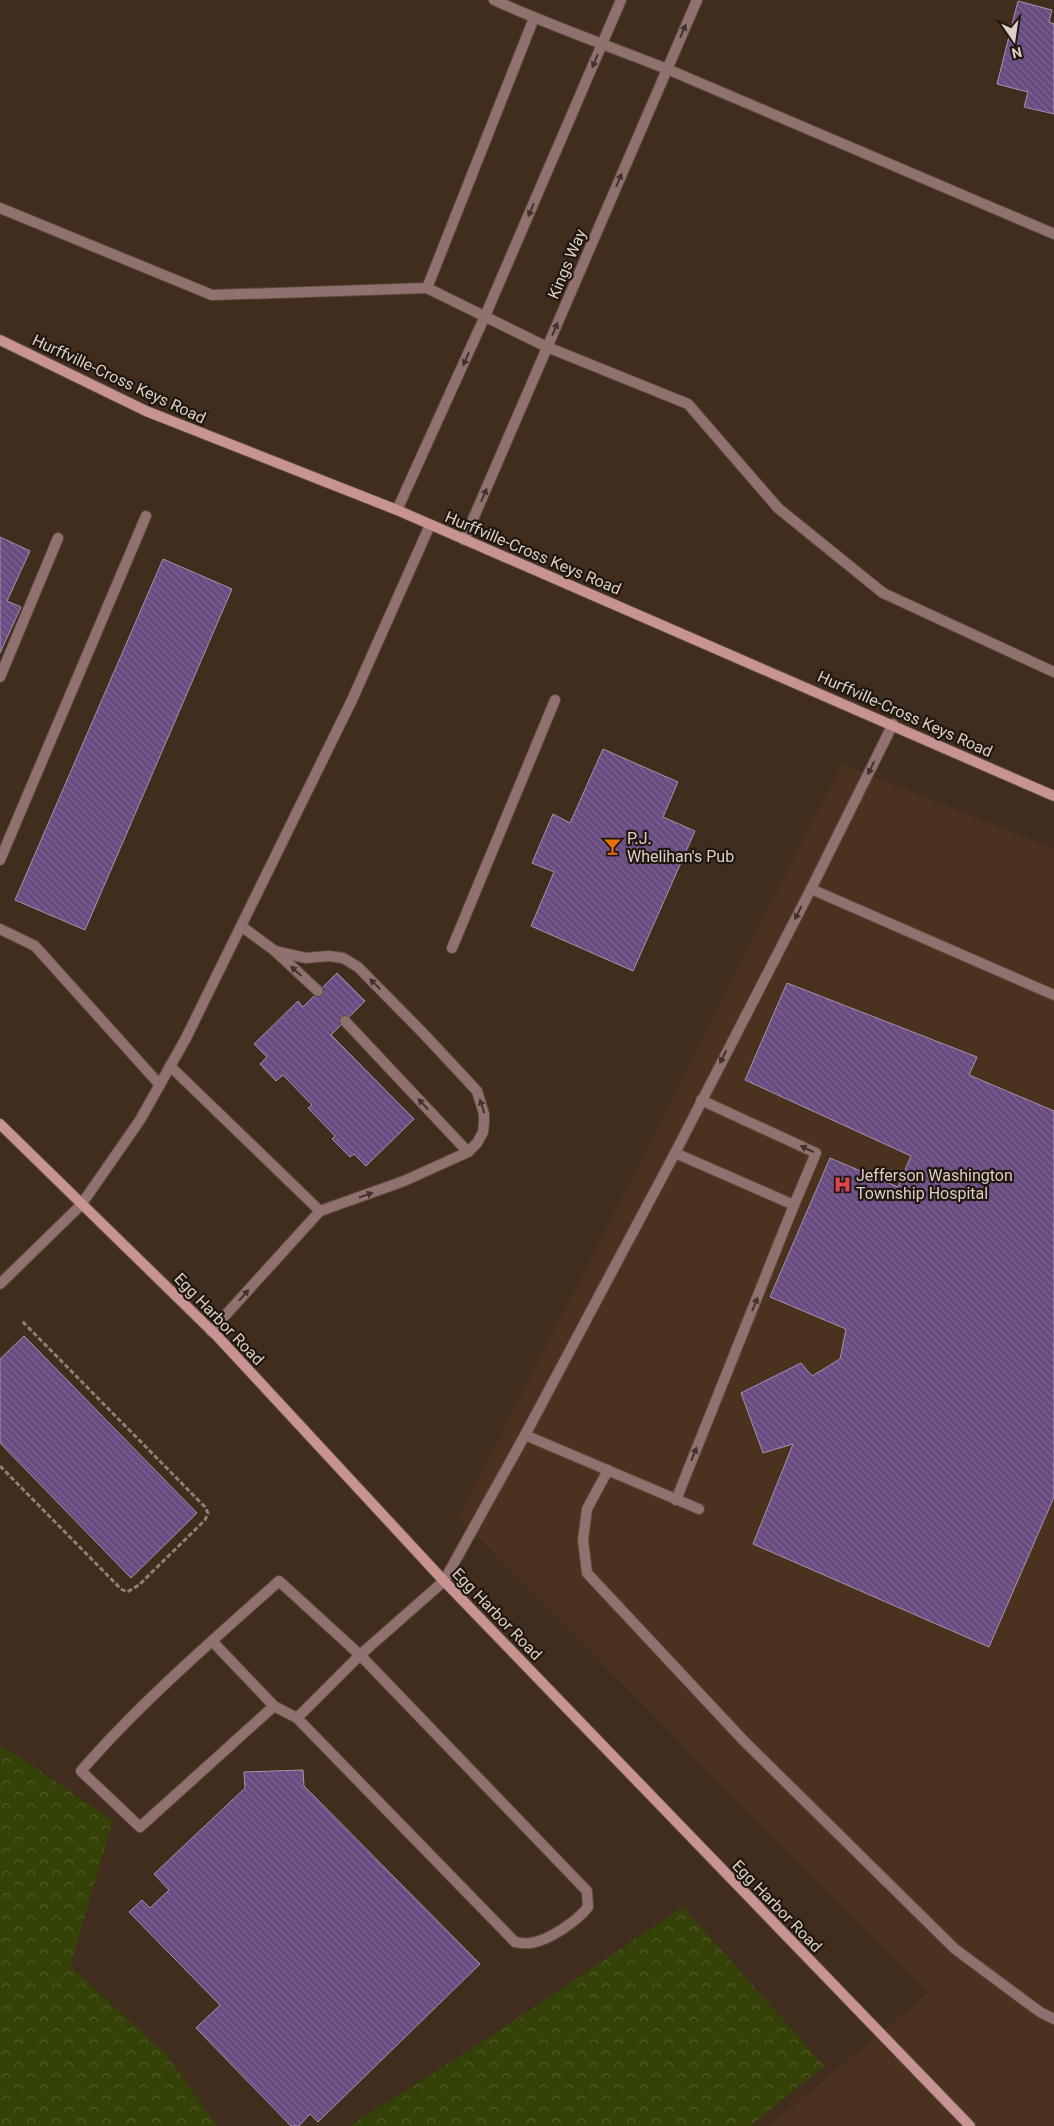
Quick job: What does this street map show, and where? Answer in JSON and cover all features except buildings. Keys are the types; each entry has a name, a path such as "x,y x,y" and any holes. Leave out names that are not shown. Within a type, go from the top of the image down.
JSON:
{"main road":[{"name":"Hurffville-Cross Keys Road","path":"0,340 146,411 397,510 893,724 1054,796"},
{"name":"Egg Harbor Road","path":"0,1124 211,1331 444,1581 970,2126"}],"street":[{"path":"494,0 534,18 667,69 1054,234"},
{"path":"397,510 485,316 621,0"},
{"name":"Kings Way","path":"464,540 696,0"},
{"path":"427,288 534,18"},
{"path":"0,208 212,295 427,288 547,346 688,404 778,508 883,593 1054,672"},
{"path":"0,860 146,516"},
{"path":"0,1284 81,1205 140,1120 160,1085 241,926 352,700 430,525"},
{"path":"0,677 58,538"},
{"path":"452,948 554,700"},
{"path":"297,1718 360,1656 444,1581 525,1435 675,1152 811,889 893,724"},
{"path":"811,889 1054,995"},
{"path":"241,926 275,951 318,992"},
{"path":"0,929 35,946 160,1085"},
{"path":"211,1331 320,1210 404,1181 468,1152 477,1143 483,1132 484,1114 477,1092 423,1033 358,967 343,958 329,956 306,958 275,951"},
{"path":"345,1021 468,1152"},
{"path":"170,1066 320,1210"},
{"path":"676,1500 816,1153 701,1100"},
{"path":"675,1152 794,1205"},
{"path":"525,1435 699,1509"},
{"path":"608,1470 587,1508 583,1540 587,1573 744,1741 955,1949 1040,2012 1054,2020"},
{"path":"212,1641 274,1706 297,1718 515,1942 530,1944 545,1939 581,1917 588,1907 587,1891 360,1656 279,1581 212,1641 111,1736 81,1770 140,1827 274,1706"}],"path":[{"path":"0,1466 121,1589 128,1592 139,1585 159,1566 205,1520 208,1513 205,1507 21,1320"}],"shaded area":[{"name":"Jefferson Washington Township Hospital","path":"842,764 1054,849 1054,2126 769,2126 928,1993 459,1518"}],"green space":[{"path":"0,1746 27,1762 113,1821 70,1966 166,2054 217,2126 0,2126"},
{"path":"683,1907 824,2066 750,2126 349,2126 487,2039"}],"place":[{"name":"P.J. Whelihan's Pub","path":"613,847"},
{"name":"Jefferson Washington Township Hospital","path":"842,1184"}]}
